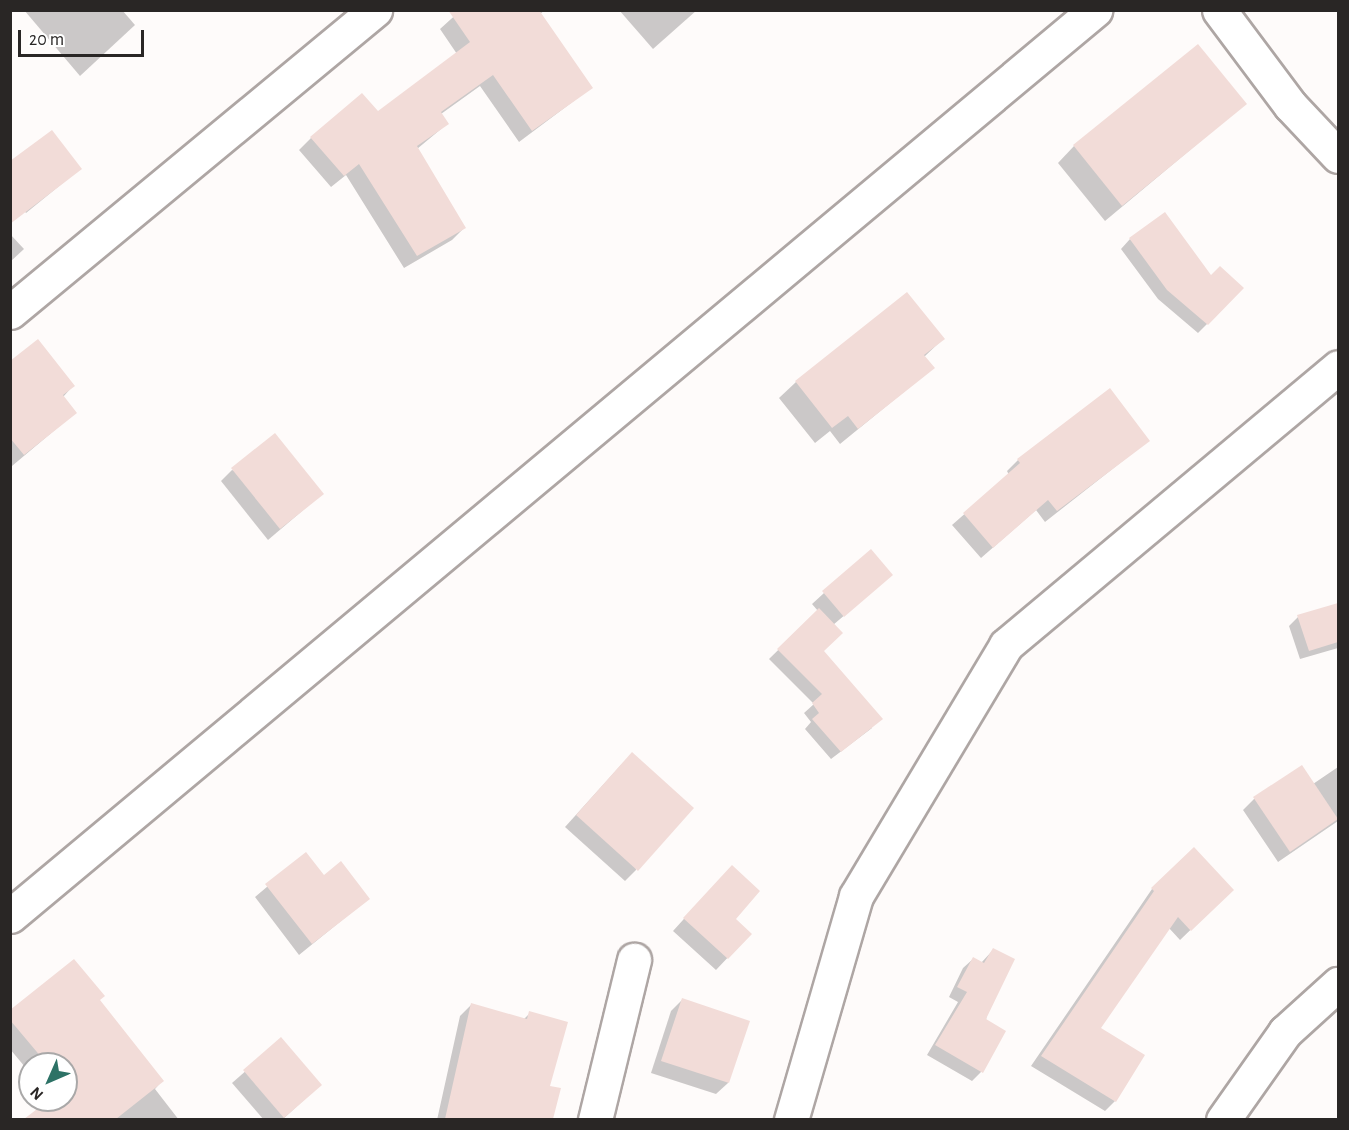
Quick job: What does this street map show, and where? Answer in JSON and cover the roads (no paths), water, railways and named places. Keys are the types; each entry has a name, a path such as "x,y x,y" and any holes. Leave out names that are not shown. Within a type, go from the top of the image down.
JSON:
{"street":[{"path":"10,312 375,10"},
{"path":"10,916 1095,10"},
{"path":"1219,10 1290,105 1338,156"},
{"path":"791,1119 856,896 1006,645 1338,367"},
{"path":"595,1119 634,960"},
{"path":"1223,1119 1285,1032 1338,984"}]}
